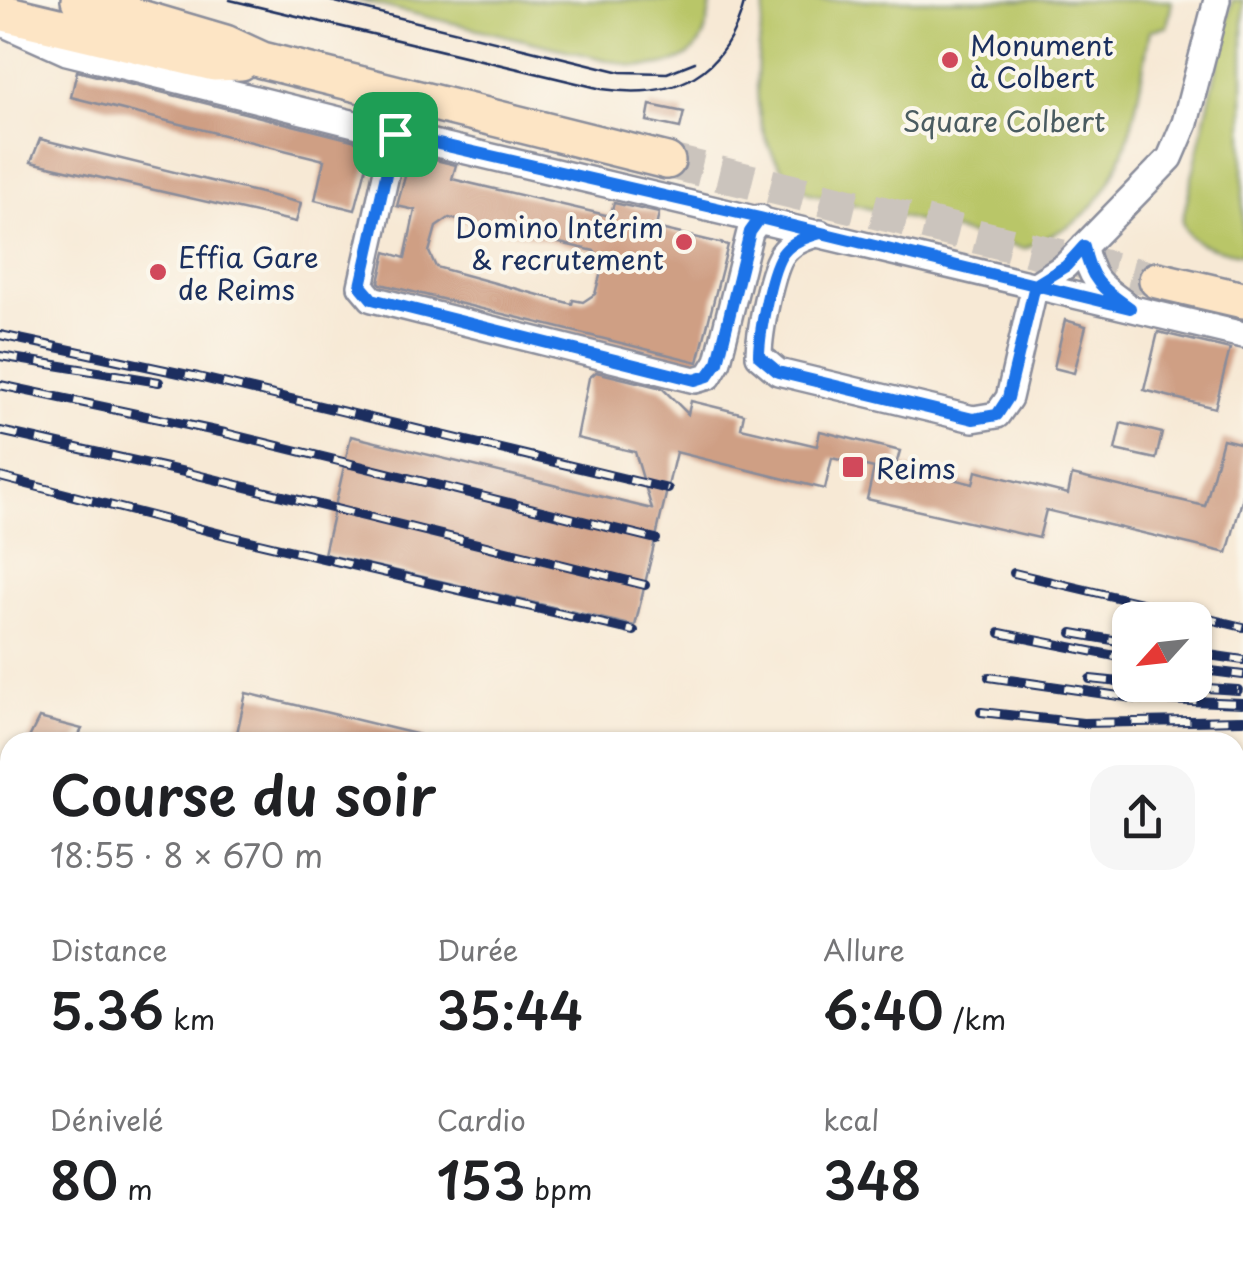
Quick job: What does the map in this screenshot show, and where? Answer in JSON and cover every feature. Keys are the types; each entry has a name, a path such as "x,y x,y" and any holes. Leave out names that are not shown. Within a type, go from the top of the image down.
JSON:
{"main road":[{"path":"80,0 225,43 262,60 667,161"},
{"path":"4,27 214,64 262,60"},
{"path":"1157,280 1243,300"}],"street":[{"path":"820,233 798,240 781,254 760,331 759,356 778,372 973,419 997,415 1008,398 1035,285 1066,266 1170,158 1185,123 1217,0"},
{"path":"4,27 67,52 395,134 1243,335"},
{"path":"395,134 361,286 364,293 372,299 695,380 708,376 718,362 750,232 760,218"},
{"path":"1084,246 1088,270 1104,290 1130,308"}],"green space":[{"path":"356,0 712,0 706,30 689,54 672,63 632,66"},
{"name":"Square Colbert","path":"766,0 1172,2 1167,27 1150,30 1129,135 1108,185 1073,223 1024,249 809,193 788,175 763,131 758,105 758,52"},
{"path":"1232,0 1243,0 1243,255 1198,242 1182,222"}],"building":[{"path":"77,71 372,145 355,210 315,200 324,160 71,97"},
{"path":"650,105 684,112 680,128 647,121"},
{"path":"40,139 301,203 296,222 31,162"},
{"path":"411,154 456,165 452,179 610,216 614,203 659,213 656,228 728,245 698,362 381,284 386,252 405,258 415,210 397,206","holes":["449,218 595,251 603,265 595,294 583,302 573,300 572,304 436,267 429,252 436,227"]},
{"path":"1065,320 1086,326 1074,373 1054,368"},
{"path":"1158,332 1230,349 1215,408 1144,390"},
{"path":"596,372 662,388 688,414 691,401 744,414 741,428 817,446 820,431 900,451 896,465 973,484 976,471 1068,494 1072,475 1205,506 1223,439 1243,444 1243,497 1227,553 1046,510 1039,538 867,499 874,468 832,458 825,489 676,452 635,626 324,554 351,436 652,509 635,452 577,438 589,378"},
{"path":"1121,423 1162,433 1156,459 1115,450"},
{"path":"246,693 407,732 237,732"},
{"path":"39,718 82,729 80,732 32,732"}],"tunnel":[{"path":"667,161 1157,280"}],"tram line":[{"path":"230,0 602,89 629,91 675,85 711,64 725,47 745,0"},
{"path":"327,0 621,72 667,73 695,62"}],"railway":[{"path":"0,335 198,377 668,489"},
{"path":"0,356 159,382"},
{"path":"0,385 225,433 656,539"},
{"path":"0,431 189,473 645,585"},
{"path":"0,477 229,536 634,631"},
{"path":"1014,573 1243,627"},
{"path":"1000,633 1112,655"},
{"path":"1072,633 1112,640"},
{"path":"1212,655 1243,660"},
{"path":"1212,671 1243,675"},
{"path":"989,677 1140,699 1243,703"},
{"path":"1090,679 1112,681"},
{"path":"1212,688 1238,690"},
{"path":"981,712 1083,723 1243,720"}],"place":[{"name":"Monument à Colbert","path":"950,60"},
{"name":"Domino Intérim & recrutement","path":"684,242"},
{"name":"Effia Gare de Reims","path":"158,272"},
{"name":"Reims","path":"853,467"}],"route":[{"path":"395,134 361,286 364,293 372,299 695,380 708,376 718,362 750,232 760,218 1035,285 1066,266 1084,246 1088,270 1104,290 1130,308 1035,285 1008,398 997,415 973,419 778,372 759,356 760,331 781,254 798,240 820,233 760,218 395,134"}]}
